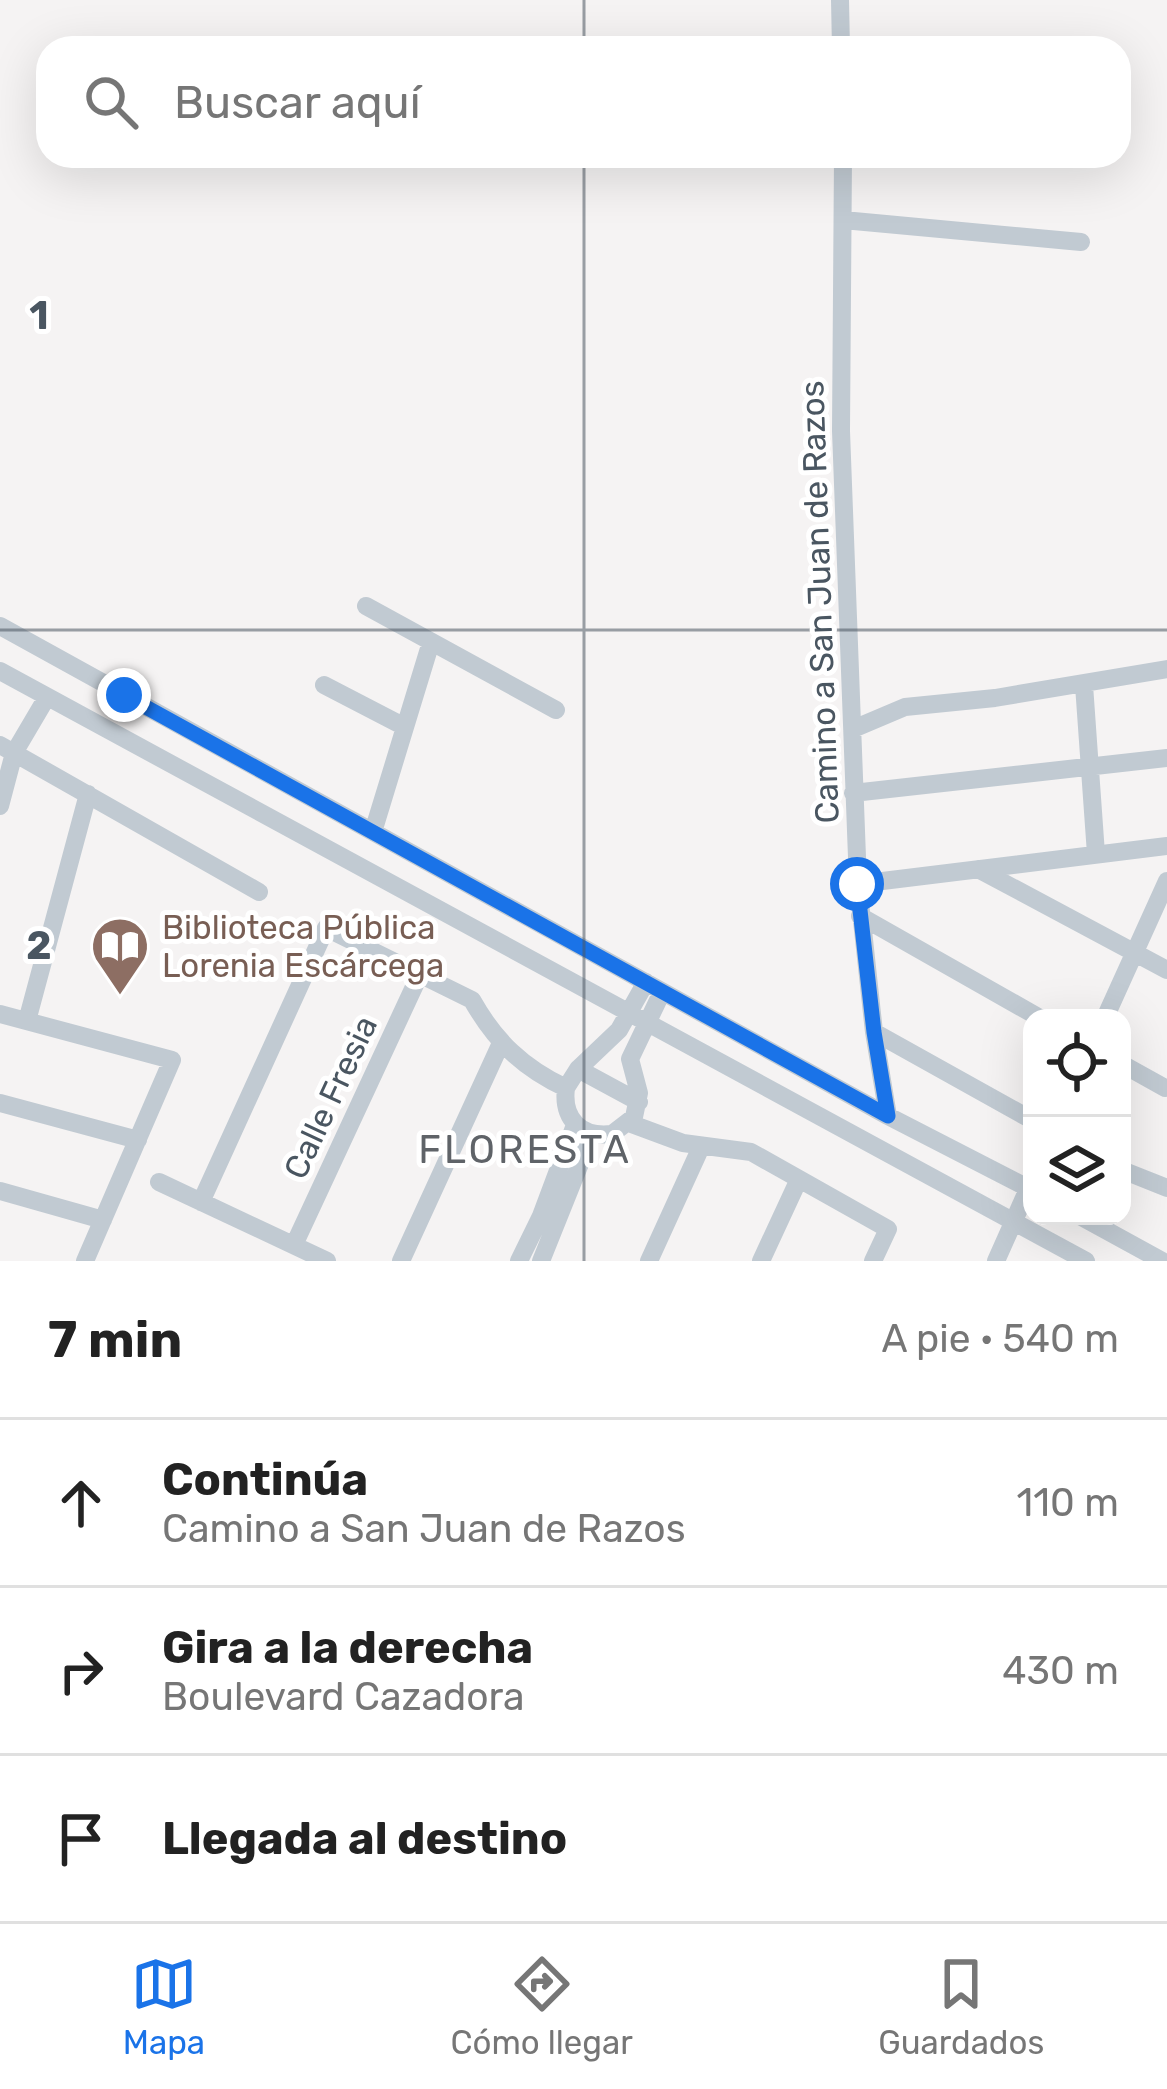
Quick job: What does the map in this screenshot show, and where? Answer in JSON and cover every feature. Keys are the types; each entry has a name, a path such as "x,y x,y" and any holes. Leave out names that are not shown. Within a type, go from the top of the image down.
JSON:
{"street":[{"path":"840,0 841,36"},
{"name":"Camino a San Juan de Razos","path":"842,168 842,431 857,884 888,1116"},
{"path":"843,220 1081,242"},
{"path":"365,606 556,710"},
{"path":"0,626 888,1116 1023,1182"},
{"path":"373,832 431,641"},
{"path":"853,729 904,706 1084,685 1167,669"},
{"path":"0,671 1086,1261"},
{"path":"324,685 405,728"},
{"path":"1084,685 1096,854"},
{"path":"0,806 7,749 47,697"},
{"path":"7,749 260,892"},
{"path":"853,793 1167,758"},
{"path":"27,1021 88,794"},
{"path":"857,884 1167,846"},
{"path":"978,869 1167,970"},
{"path":"1109,1009 1167,880"},
{"path":"860,916 1024,1009"},
{"path":"201,1202 326,928 472,1000 501,1043 530,1070 566,1088"},
{"name":"Calle Fresia","path":"294,1245 420,974"},
{"path":"638,1017 578,1069 566,1088 566,1108 584,1129 612,1134 629,1123 639,1102 629,1059 638,1017 654,987"},
{"path":"0,1014 172,1060 86,1261"},
{"path":"874,1032 1027,1117"},
{"path":"401,1261 501,1043"},
{"path":"578,1069 639,1102"},
{"path":"1131,1069 1165,1088"},
{"path":"0,1102 138,1140"},
{"path":"629,1123 701,1147 751,1152 888,1229 873,1261"},
{"path":"519,1261 584,1129"},
{"path":"541,1261 584,1129"},
{"path":"649,1261 701,1147"},
{"path":"1131,1174 1167,1189"},
{"path":"761,1261 799,1179"},
{"path":"159,1182 327,1261"},
{"path":"0,1191 103,1220"},
{"path":"999,1260 1023,1202"},
{"path":"1092,1225 1131,1253 1162,1261"}],"place":[{"name":"Biblioteca Pública Lorenia Escárcega","path":"120,997"}],"district":[{"name":"FLORESTA","path":"525,1149"}],"route":[{"path":"124,695 888,1116 857,884"}]}
